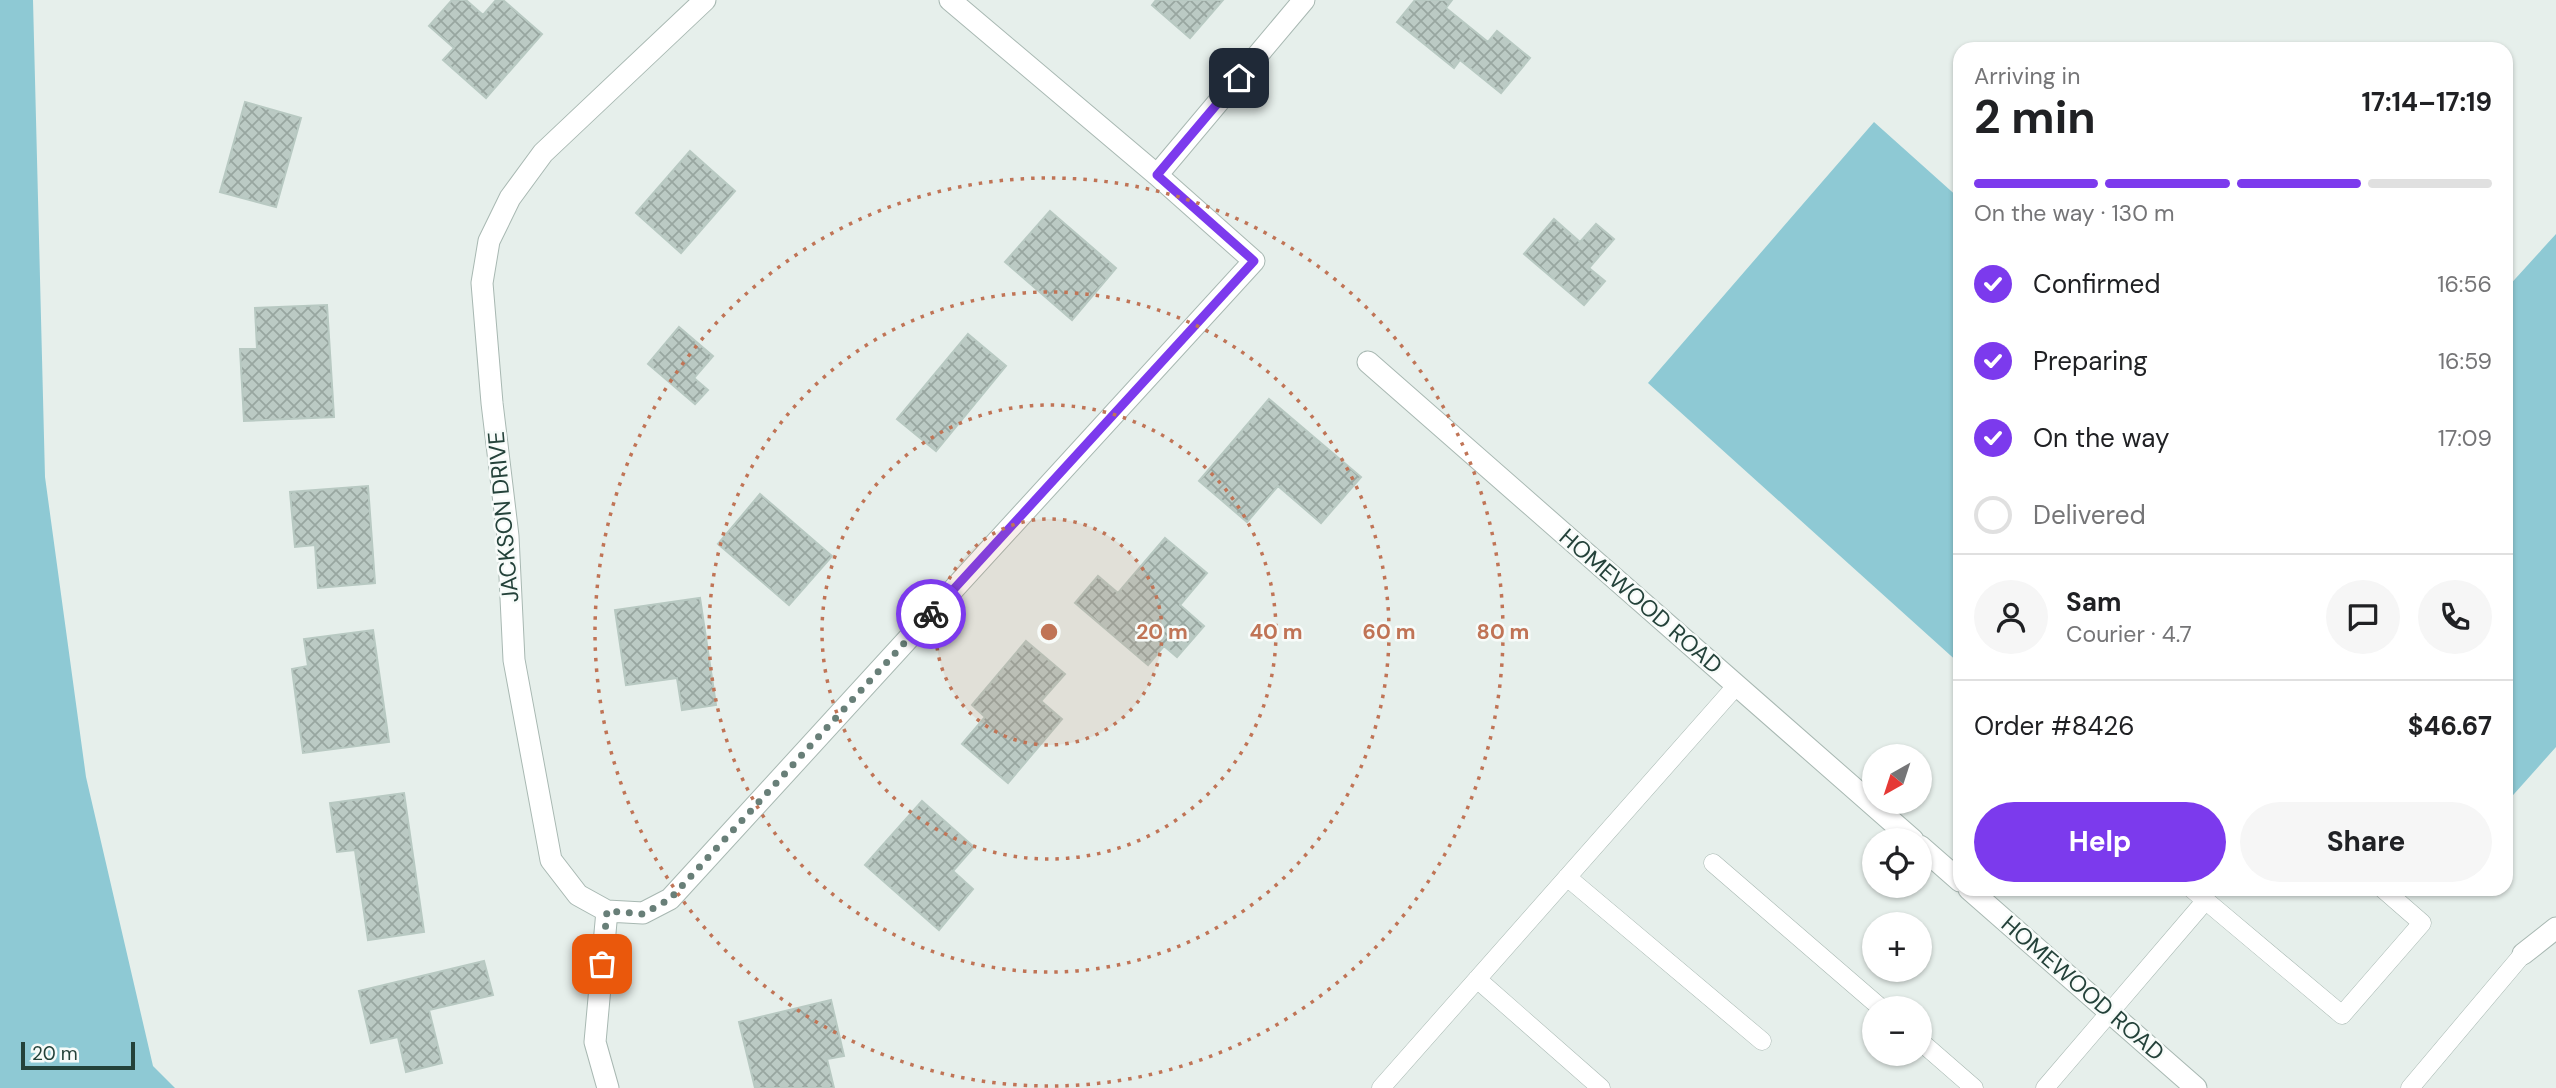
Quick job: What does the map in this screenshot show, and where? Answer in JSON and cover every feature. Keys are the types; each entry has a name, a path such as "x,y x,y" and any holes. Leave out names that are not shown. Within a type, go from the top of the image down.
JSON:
{"street":[{"name":"JACKSON DRIVE","path":"607,911 578,895 551,860 546,835 514,660 508,536 492,403 482,283 489,241 510,198 543,153 705,0"},
{"path":"608,1088 595,1042 607,911 643,914 670,899 1254,261 950,0"},
{"path":"1157,175 1304,0"},
{"name":"HOMEWOOD ROAD","path":"1368,362 1899,828"},
{"path":"1932,856 1953,875"},
{"name":"HOMEWOOD ROAD","path":"1977,896 2196,1088"},
{"path":"2523,954 2556,928"}],"lane":[{"path":"1391,1084 1477,979 1737,685"},
{"path":"1713,863 1867,996"},
{"path":"1567,877 1762,1041"},
{"path":"2045,1088 2109,1012 2198,896"},
{"path":"2200,896 2342,1015 2422,923 2391,896"},
{"path":"2410,1088 2523,954"},
{"path":"1477,979 1601,1088"},
{"path":"1932,1051 1974,1088"}],"water":[{"path":"0,0 33,0 45,477 86,777 153,1066 175,1088 0,1088"},
{"path":"1874,122 1953,193 1953,658 1648,383"},
{"path":"2556,234 2556,747 2513,795 2513,281"}],"building":[{"path":"452,0 466,0 483,15 496,0 503,0 542,34 486,98 443,60 454,48 429,26"},
{"path":"1156,0 1223,0 1190,38 1152,5"},
{"path":"1415,0 1452,0 1446,8 1488,42 1497,31 1530,58 1501,93 1460,60 1454,68 1397,22"},
{"path":"245,102 301,118 276,207 220,192"},
{"path":"690,151 735,191 681,253 636,213"},
{"path":"1050,211 1116,268 1072,320 1005,262"},
{"path":"1554,219 1580,242 1596,224 1614,239 1589,268 1605,281 1584,305 1524,254"},
{"path":"327,305 334,417 244,421 240,349 257,349 255,308"},
{"path":"679,327 713,356 694,378 708,390 695,404 648,364"},
{"path":"968,334 1006,366 936,451 897,419"},
{"path":"1269,399 1361,477 1321,523 1278,486 1247,522 1199,481"},
{"path":"368,486 375,583 318,588 315,545 295,547 290,492"},
{"path":"760,494 832,556 789,605 718,544"},
{"path":"1165,538 1207,573 1180,605 1204,626 1177,657 1164,646 1148,665 1075,603 1098,576 1118,593"},
{"path":"700,598 716,705 682,710 677,678 626,685 615,610"},
{"path":"373,630 389,742 303,753 292,669 308,666 304,639"},
{"path":"1026,641 1065,674 1041,701 1062,719 1008,783 962,744 985,717 972,705"},
{"path":"404,793 424,932 368,940 355,850 337,852 330,803"},
{"path":"922,801 974,847 953,871 973,889 939,930 865,865"},
{"path":"484,961 493,995 429,1010 442,1063 406,1072 398,1037 371,1043 359,991"},
{"path":"831,1000 844,1056 827,1059 834,1088 755,1088 739,1022"}],"way so far":[{"path":"602,964 607,911 643,914 670,899 931,614"}],"route":[{"path":"931,614 1254,261 1157,175 1239,78"}]}
